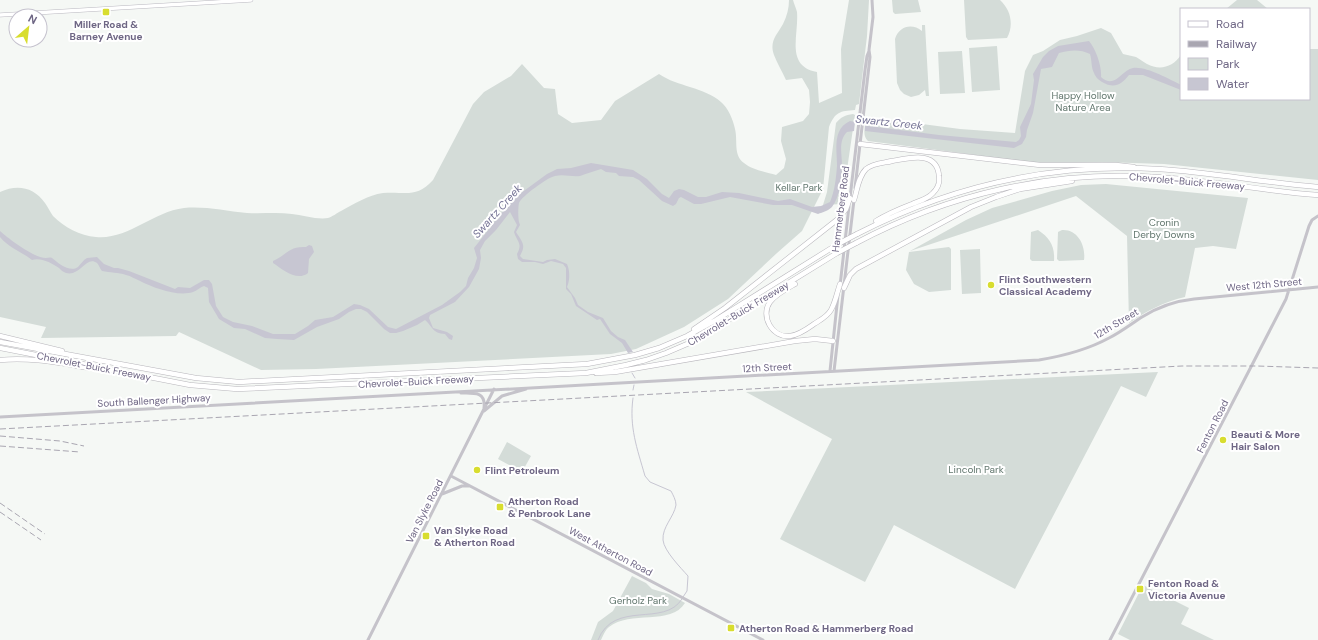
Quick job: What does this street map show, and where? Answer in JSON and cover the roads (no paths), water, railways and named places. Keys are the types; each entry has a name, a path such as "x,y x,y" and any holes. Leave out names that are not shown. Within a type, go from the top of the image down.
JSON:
{"highway":[{"path":"860,144 1046,166 1116,165 1158,169"},
{"path":"681,339 725,308 838,219 852,199 863,174 868,168 876,164 910,157 922,157 933,163 940,178 938,185 931,195 883,217 857,233"},
{"name":"Chevrolet-Buick Freeway","path":"0,342 204,380 239,382 587,364 635,356 681,339 716,320 857,233 917,206 957,192 997,182 1071,170 1158,169 1318,187"},
{"path":"816,267 770,303 767,308 766,318 770,327 775,332 783,336 792,335 804,330 823,318 831,310 842,286 856,269 971,206 1020,189 1100,176"},
{"name":"Chevrolet-Buick Freeway","path":"0,348 201,387 247,389 586,373 635,363 683,346 713,330 837,253 856,243 907,218 972,196 1032,183 1059,179 1100,176 1176,178 1318,195"},
{"path":"0,336 130,366"},
{"path":"586,373 602,374 615,372 800,340 815,339 833,341"},
{"path":"0,360 16,358 39,360 153,378"}],"main road":[{"path":"0,15 251,0"}],"street":[{"name":"Hammerberg Road","path":"852,199 855,148 863,123 870,57 873,20 872,0"},
{"name":"Hammerberg Road","path":"834,371 842,286 860,144 858,122 866,56 870,50"},
{"path":"855,148 860,144"},
{"name":"Fenton Road","path":"1110,640 1286,299 1310,224 1318,216"},
{"name":"Hammerberg Road","path":"830,371 833,341 842,286"},
{"name":"West 12th Street","path":"1212,297 1318,287"},
{"name":"12th Street","path":"309,400 1030,360 1057,357 1080,351 1102,342 1122,331 1147,314 1163,306 1182,300 1212,297"},
{"path":"833,341 838,337"},
{"path":"483,412 502,396 531,387"},
{"name":"Van Slyke Road","path":"368,640 494,389"},
{"path":"443,392 478,394 484,401 483,412"},
{"name":"South Ballenger Highway","path":"0,417 309,400"},
{"name":"West Atherton Road","path":"451,476 763,640"},
{"path":"442,494 462,486 469,486"}],"water":[{"path":"1089,41 1098,58 1101,68 1101,77 1106,80 1114,80 1129,69 1138,68 1157,74 1180,85 1180,90 1143,75 1129,75 1117,85 1106,84 1096,77 1092,68 1090,54 1075,50 1067,51 1059,53 1052,67 1041,69 1033,113 1026,137 1022,144 1014,148 865,131 865,126 868,126 939,135 1016,142 1021,136 1020,127 1031,104 1034,80 1033,74 1043,57 1049,51 1058,46"},
{"path":"850,121 855,122 854,131 847,132 842,139 842,176 837,198 832,207 818,214 792,205 773,205 730,197 701,204 694,204 681,197 673,206 662,201 639,180 633,177 619,176 616,173 606,172 601,169 580,176 561,175 552,177 524,196 519,203 518,210 520,225 516,232 523,244 523,249 520,256 523,259 543,262 555,259 567,264 569,270 569,281 567,287 578,305 588,312 603,318 611,331 618,337 625,340 633,352 628,353 622,343 610,334 600,319 597,320 576,306 571,294 566,289 566,268 563,264 551,261 543,264 535,262 522,262 518,259 517,254 519,250 519,243 514,232 517,225 510,212 485,241 480,250 481,258 479,269 469,287 455,302 430,315 429,318 433,328 447,332 453,336 452,340 445,334 435,331 425,320 403,331 390,333 367,312 361,309 356,309 349,312 339,319 317,327 294,340 265,338 245,329 234,328 219,319 209,302 208,288 204,286 187,293 173,293 152,286 128,275 102,271 97,263 93,261 89,262 75,272 66,273 46,261 39,259 32,260 0,237 0,231 29,252 41,257 52,258 61,265 71,269 78,267 87,258 97,257 104,264 129,271 175,289 178,287 190,288 204,280 209,280 212,284 216,306 223,317 233,322 252,326 273,334 295,334 315,320 333,317 354,304 369,309 388,327 396,329 442,305 460,292 466,286 468,278 474,268 477,258 474,248 517,196 547,174 557,169 571,168 591,163 633,170 647,179 662,194 669,198 674,191 679,189 698,197 706,197 722,192 739,193 778,201 790,199 812,207 821,206 830,202 832,198 837,166 836,147 838,135 840,129"},
{"path":"309,245 312,246 314,252 309,259 308,273 304,275 299,276 290,274 273,263 273,261 292,249 306,247"}],"waterway":[{"path":"632,373 635,378"},
{"path":"633,390 634,385"},
{"path":"633,398 633,428 645,476 650,482 671,491 676,501 675,509 664,531 663,540 666,549 688,576 687,591 683,597"},
{"path":"598,640 605,628 615,620 664,612 674,607 682,599"}],"railway":[{"path":"0,429 1182,366 1318,368"},
{"path":"0,436 60,441 84,446"},
{"path":"0,446 80,452"},
{"path":"0,503 45,534"},
{"path":"0,512 41,540"}],"place":[{"name":"Miller Road & Barney Avenue","path":"106,12"},
{"name":"Flint Southwestern Classical Academy","path":"991,285"},
{"name":"Beauti & More Hair Salon","path":"1223,440"},
{"name":"Flint Petroleum","path":"477,470"},
{"name":"Atherton Road & Penbrook Lane","path":"500,507"},
{"name":"Van Slyke Road & Atherton Road","path":"426,536"},
{"name":"Fenton Road & Victoria Avenue","path":"1140,589"},
{"name":"Atherton Road & Hammerberg Road","path":"731,628"}],"park label":[{"name":"Happy Hollow Nature Area","path":"1083,100"},
{"name":"Kellar Park","path":"799,187"},
{"name":"Cronin Derby Downs","path":"1164,228"},
{"name":"Lincoln Park","path":"976,469"},
{"name":"Gerholz Park","path":"638,600"}],"water label":[{"name":"Swartz Creek","path":"889,122"},
{"name":"Swartz Creek","path":"497,211"}]}
